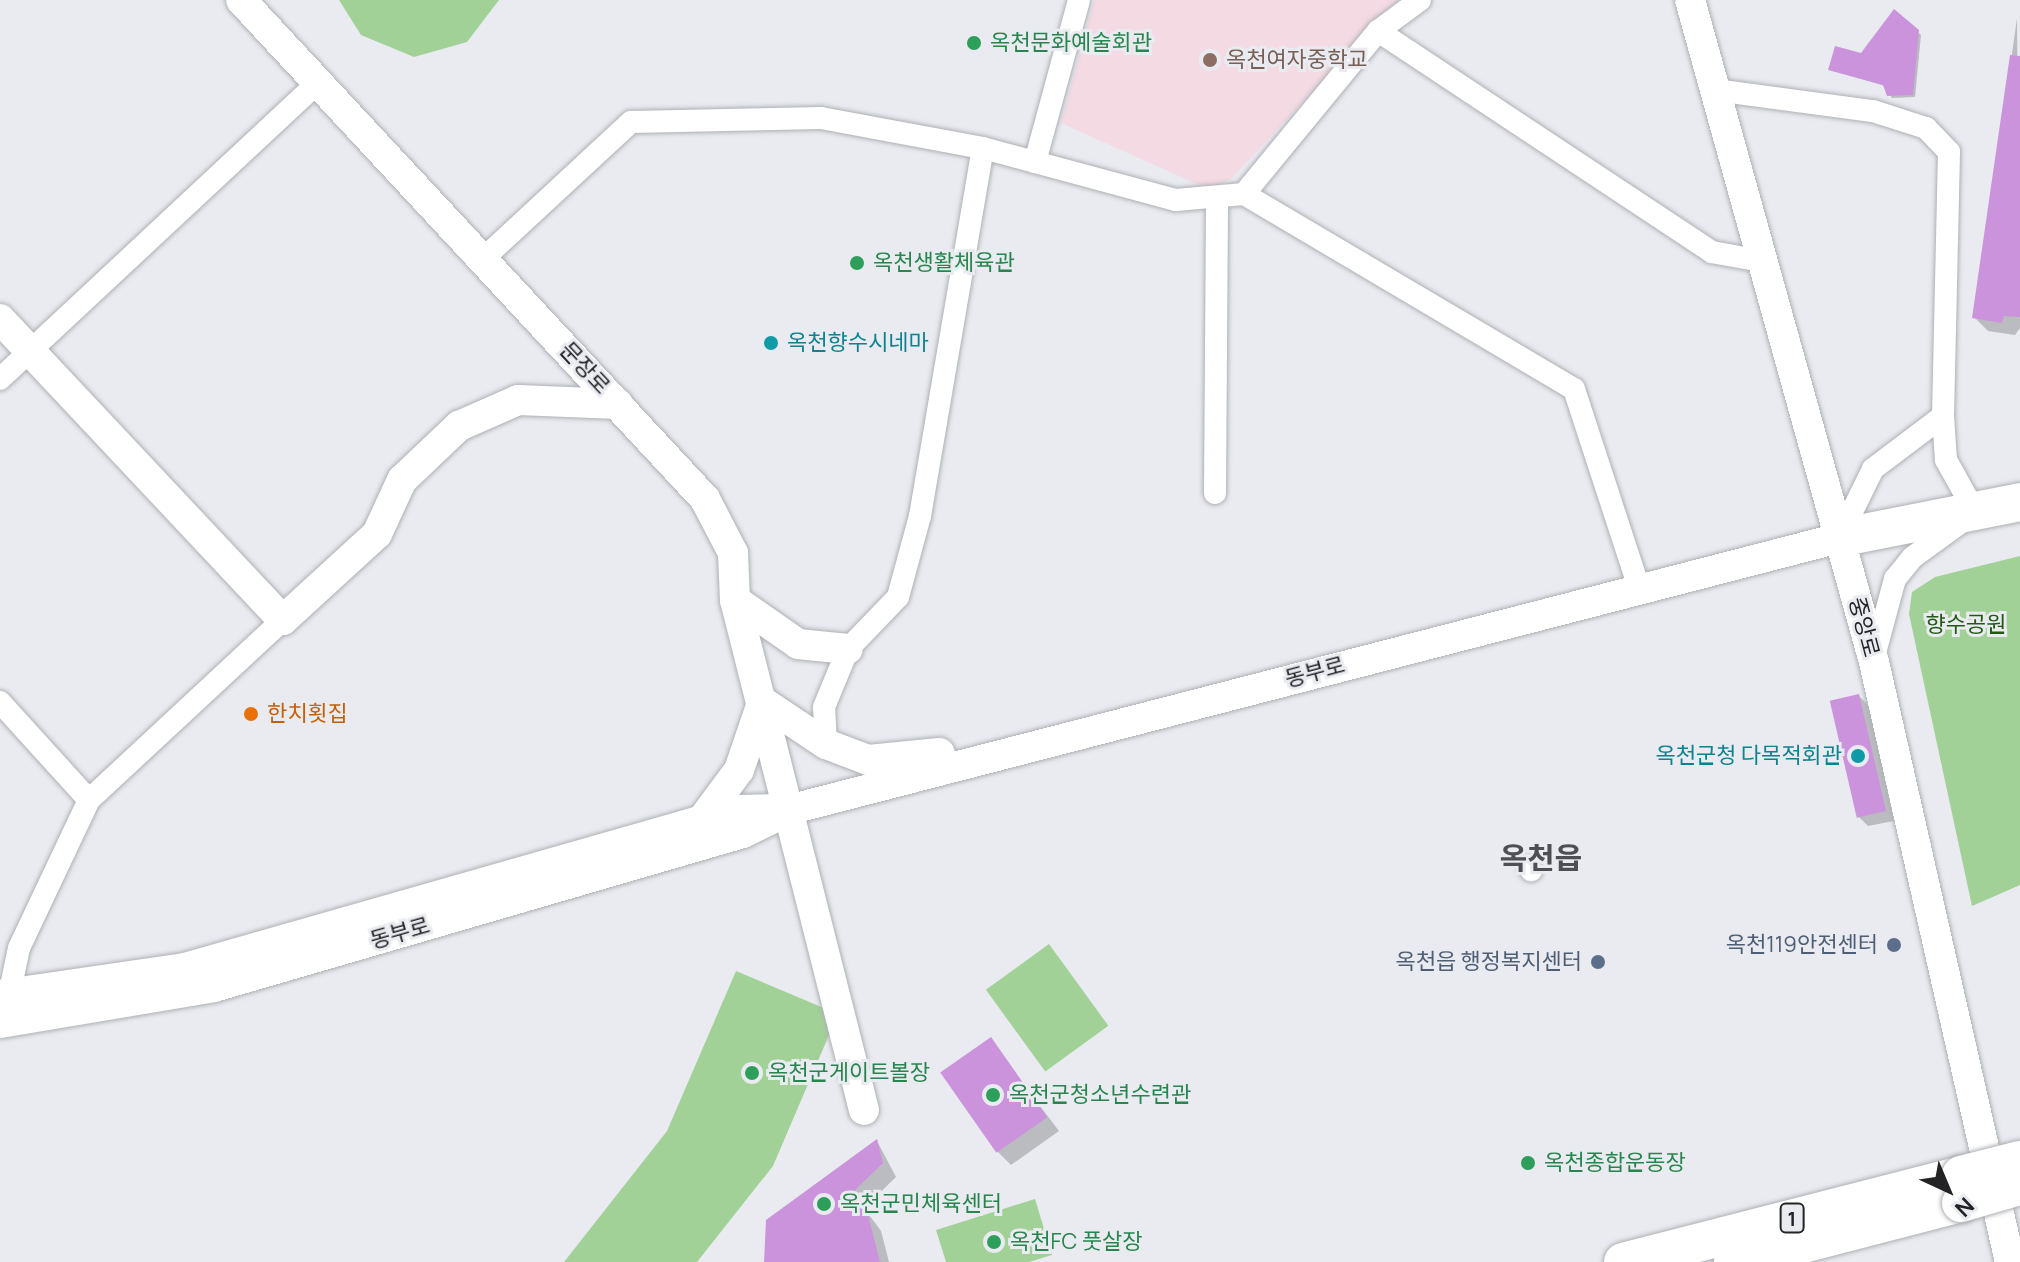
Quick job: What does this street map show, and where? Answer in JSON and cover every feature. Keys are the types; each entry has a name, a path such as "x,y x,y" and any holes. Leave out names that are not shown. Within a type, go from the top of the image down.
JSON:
{"highway":[{"path":"1839,538 2020,502"},
{"name":"1","path":"1733,1262 1961,1189 2020,1160"},
{"name":"1","path":"1623,1262 1961,1189 2020,1186"}],"street":[{"name":"문장로","path":"241,0 705,499 733,553 735,600 792,809 864,1110"},
{"path":"1035,162 1079,0"},
{"path":"484,258 631,122 821,118 983,148 1176,200 1217,199 1244,194 1378,31 1420,0"},
{"name":"중앙로","path":"1690,0 1874,662 2013,1258"},
{"path":"1378,31 1712,252 1762,261"},
{"path":"0,379 317,83"},
{"path":"1715,90 1873,111 1926,128 1949,152 1943,416 1946,460 1975,512 1913,557 1895,579 1874,662"},
{"path":"826,744 824,707 848,649 898,597 920,516 983,148"},
{"path":"1244,194 1574,389 1639,588"},
{"path":"1215,493 1217,199"},
{"path":"0,319 283,620"},
{"path":"4,1009 19,948 89,800 377,534 402,480 459,426 518,400 618,404"},
{"path":"1839,538 1873,469 1943,416"},
{"name":"동부로","path":"4,1009 214,987 743,833 792,809 1839,538"},
{"path":"735,600 798,644 848,649"},
{"path":"0,702 89,800"},
{"path":"702,820 739,770 763,702 826,744 868,760 959,751 969,763"},
{"name":"동부로","path":"4,1009 185,968 738,810 792,809"}],"shaded area":[{"name":"옥천여자중학교","path":"1094,0 1398,0 1232,178 1210,190 1061,123"}],"green space":[{"path":"339,0 499,0 467,42 414,57 361,35"},
{"name":"향수공원","path":"2020,556 2020,885 1972,906 1909,614 1912,592 1935,577"},
{"path":"1049,944 1108,1026 1045,1072 986,990"},
{"name":"옥천군게이트볼장","path":"736,971 838,1014 773,1166 697,1262 564,1262 667,1131"},
{"name":"옥천FC 풋살장","path":"1035,1199 1052,1255 1029,1262 946,1262 936,1230"}],"building":[{"path":"1894,9 1919,30 1913,95 1887,96 1883,85 1828,70 1835,46 1861,53"},
{"path":"2010,55 2020,56 2020,317 2004,316 2002,323 1972,318"},
{"name":"옥천군청 다목적회관","path":"1859,694 1886,811 1857,818 1830,701"},
{"name":"옥천군청소년수련관","path":"991,1037 1047,1117 996,1153 940,1073"},
{"name":"옥천군민체육센터","path":"877,1139 883,1163 852,1193 868,1215 880,1262 764,1262 766,1220"}],"place":[{"name":"옥천문화예술회관","path":"974,43"},
{"name":"옥천여자중학교","path":"1210,60"},
{"name":"옥천생활체육관","path":"857,263"},
{"name":"옥천향수시네마","path":"771,343"},
{"name":"한치횟집","path":"251,714"},
{"name":"옥천군청 다목적회관","path":"1858,756"},
{"name":"옥천119안전센터","path":"1894,945"},
{"name":"옥천읍 행정복지센터","path":"1598,962"},
{"name":"옥천군게이트볼장","path":"752,1073"},
{"name":"옥천군청소년수련관","path":"993,1095"},
{"name":"옥천종합운동장","path":"1528,1163"},
{"name":"옥천군민체육센터","path":"824,1204"},
{"name":"옥천FC 풋살장","path":"994,1242"}],"district":[{"name":"옥천읍","path":"1541,858"}]}
